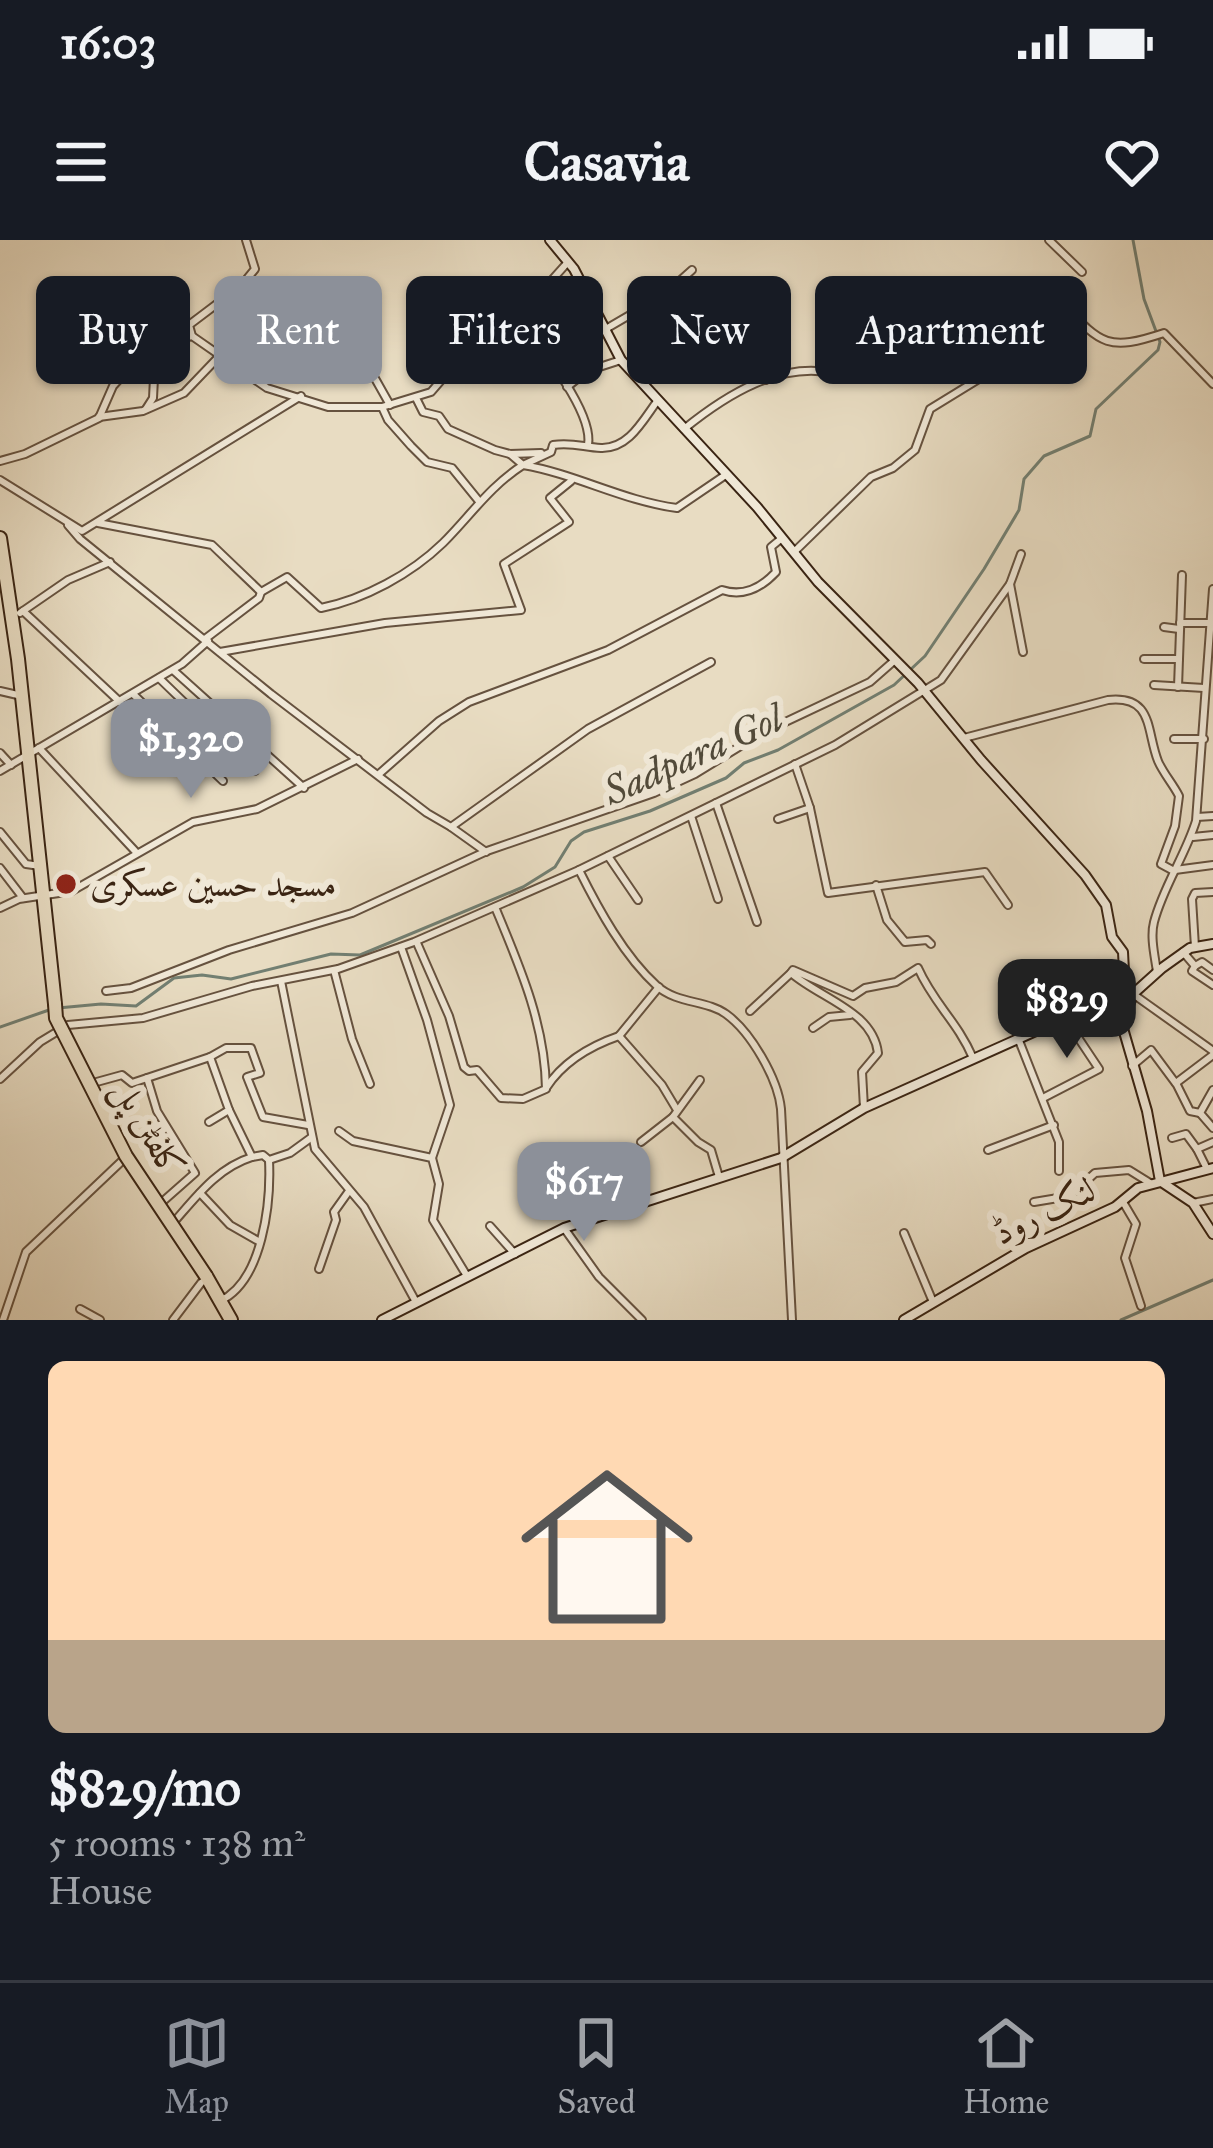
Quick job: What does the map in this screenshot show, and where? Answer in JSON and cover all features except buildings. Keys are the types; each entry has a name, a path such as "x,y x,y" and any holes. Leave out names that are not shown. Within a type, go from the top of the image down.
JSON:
{"highway":[{"name":"کلفٹن پل","path":"0,538 34,752 56,1018 126,1156 231,1320"}],"main road":[{"path":"550,240 568,262 621,361 727,474 818,582 921,687 1102,898 1112,937 1123,952 1129,993 1122,1032 1147,1111 1155,1182 1193,1203 1213,1234"},
{"path":"382,1320 400,1316 564,1228 781,1157 864,1108 1129,993 1183,952 1213,944"},
{"name":"لنک روڈ","path":"904,1320 1026,1248 1155,1182 1210,1169"}],"street":[{"path":"214,352 191,336 189,326 256,269 246,240"},
{"path":"1048,240 1082,272"},
{"path":"558,276 568,262"},
{"path":"604,330 664,295 692,270"},
{"path":"794,552 871,477 893,468 915,450 930,409 1018,355 1062,303 1094,337 1126,346 1158,335 1213,383"},
{"path":"567,387 587,371 621,361"},
{"path":"0,461 21,456 99,418 146,409 184,393 214,362"},
{"path":"99,418 115,384"},
{"path":"146,409 154,384"},
{"path":"261,384 328,407 386,406 416,398 441,384"},
{"path":"375,384 388,420 411,446 427,462 452,468 478,500"},
{"path":"565,384 590,434 588,445"},
{"path":"684,429 713,406 758,384"},
{"path":"68,525 82,531 98,523 301,396"},
{"path":"416,398 423,412 439,416 448,429 510,454 523,465 617,491 645,504 676,508 727,474"},
{"path":"0,772 173,670 261,592 287,577 321,608 363,596 439,547 478,500 553,445 574,441 603,448 626,443 658,400"},
{"path":"510,454 548,453"},
{"path":"0,480 19,488 68,525 220,652 427,813 486,852"},
{"path":"220,652 385,623 521,610 504,564 569,522 550,498 572,481"},
{"path":"98,523 212,545 261,592"},
{"path":"379,774 439,721 469,702 608,650 722,590 756,588 776,572 771,548 782,538"},
{"path":"0,1078 40,1042 68,1025 142,1018 334,970 416,941 579,870 880,721 956,664 972,633 1010,584 1021,554"},
{"path":"110,562 68,580 11,618 120,702"},
{"path":"1178,687 1182,575"},
{"path":"1010,584 1024,652"},
{"path":"1157,972 1154,922 1197,817 1207,740 1205,688 1213,589"},
{"path":"1169,611 1180,611"},
{"path":"1164,627 1210,622"},
{"path":"1144,659 1179,659"},
{"path":"106,991 131,988 229,950 352,913 486,852 654,793 760,734 870,682 897,661"},
{"path":"451,827 588,728 711,662"},
{"path":"173,670 304,788"},
{"path":"159,678 255,771"},
{"path":"1154,685 1205,688"},
{"path":"0,691 22,696"},
{"path":"133,694 223,781"},
{"path":"962,739 1108,700 1124,698 1139,707 1151,727 1159,764 1179,796 1175,826 1161,864 1174,871"},
{"path":"1174,739 1207,740"},
{"path":"34,752 136,852"},
{"path":"0,753 11,765"},
{"path":"1202,756 1213,755"},
{"path":"0,908 23,898 72,891 194,822 257,808 358,758"},
{"path":"795,764 810,808 828,893 985,872 1008,905"},
{"path":"1199,782 1213,781"},
{"path":"1198,801 1213,800"},
{"path":"716,802 757,922"},
{"path":"778,818 810,808"},
{"path":"691,816 718,899"},
{"path":"1197,817 1213,816"},
{"path":"0,832 26,864 40,866"},
{"path":"1191,837 1213,836"},
{"path":"608,856 638,900"},
{"path":"1174,871 1213,865"},
{"path":"0,868 23,898"},
{"path":"579,870 627,951 671,995 723,1010 740,1028 779,1096 792,1320"},
{"path":"876,885 895,934 905,942 915,939 931,944"},
{"path":"1196,947 1192,899 1195,893 1213,892"},
{"path":"495,908 537,1014 546,1089"},
{"path":"416,941 464,1067 477,1070 501,1098 523,1099 546,1089 561,1068 586,1050 619,1036 659,987"},
{"path":"401,947 450,1105 432,1158 439,1184 433,1220 469,1279"},
{"path":"1183,952 1195,966"},
{"path":"1213,970 1202,962 1192,971 1213,986"},
{"path":"750,1011 797,969 853,996 865,988 896,982 918,968 932,999 964,1035 974,1058"},
{"path":"334,970 352,1039 370,1084"},
{"path":"791,974 872,1029 879,1050 862,1072 864,1108"},
{"path":"281,981 308,1124 319,1157 369,1215 417,1303"},
{"path":"1036,982 1051,1024"},
{"path":"1129,993 1213,1053 1176,1083"},
{"path":"813,1028 829,1017 854,1015"},
{"path":"1043,1098 1100,1070 1065,1018"},
{"path":"619,1036 662,1085 675,1113 698,1142 711,1150 719,1177"},
{"path":"1018,1039 1054,1125 1059,1171"},
{"path":"89,1084 122,1075 133,1083 210,1058 226,1048 251,1048 260,1073 247,1077 263,1118 308,1124"},
{"path":"1131,1066 1149,1048 1190,1111 1200,1113 1213,1129"},
{"path":"210,1058 252,1157"},
{"path":"147,1078 157,1111 195,1173 158,1205"},
{"path":"640,1142 660,1130 700,1080"},
{"path":"1200,1113 1213,1090"},
{"path":"209,1121 229,1110"},
{"path":"988,1150 1054,1125"},
{"path":"339,1131 353,1141 432,1158"},
{"path":"1172,1138 1186,1134 1210,1169"},
{"path":"269,1160 290,1153 312,1137"},
{"path":"1196,1149 1213,1142"},
{"path":"172,1225 232,1163 263,1155 269,1160"},
{"path":"3,1320 3,1297 26,1252 126,1156"},
{"path":"220,1301 239,1289 267,1225 269,1160"},
{"path":"1034,1202 1070,1196 1095,1173 1129,1170 1155,1182"},
{"path":"319,1269 336,1220 334,1212 349,1191"},
{"path":"200,1193 230,1225 260,1242"},
{"path":"1193,1203 1213,1199"},
{"path":"1123,1202 1136,1224 1125,1258 1141,1306"},
{"path":"490,1226 515,1254"},
{"path":"564,1228 598,1277 642,1320"},
{"path":"904,1233 933,1302"},
{"path":"173,1320 206,1276"},
{"path":"80,1309 100,1320"}],"waterway":[{"name":"Sadpara Gol","path":"58,1008 136,1006 174,978 231,979 331,954 360,955 523,887 555,867 571,841 584,832 650,811 726,778 744,763 778,750 894,685 925,656 984,569 1019,510 1024,479 1044,456 1090,436 1096,409 1158,350 1160,342 1144,299 1133,240"},
{"name":"Sadpara Gol","path":"0,1027 49,1010"},
{"path":"1121,1320 1213,1280"}],"place":[{"name":"مسجد حسین عسکری","path":"66,884"}]}
